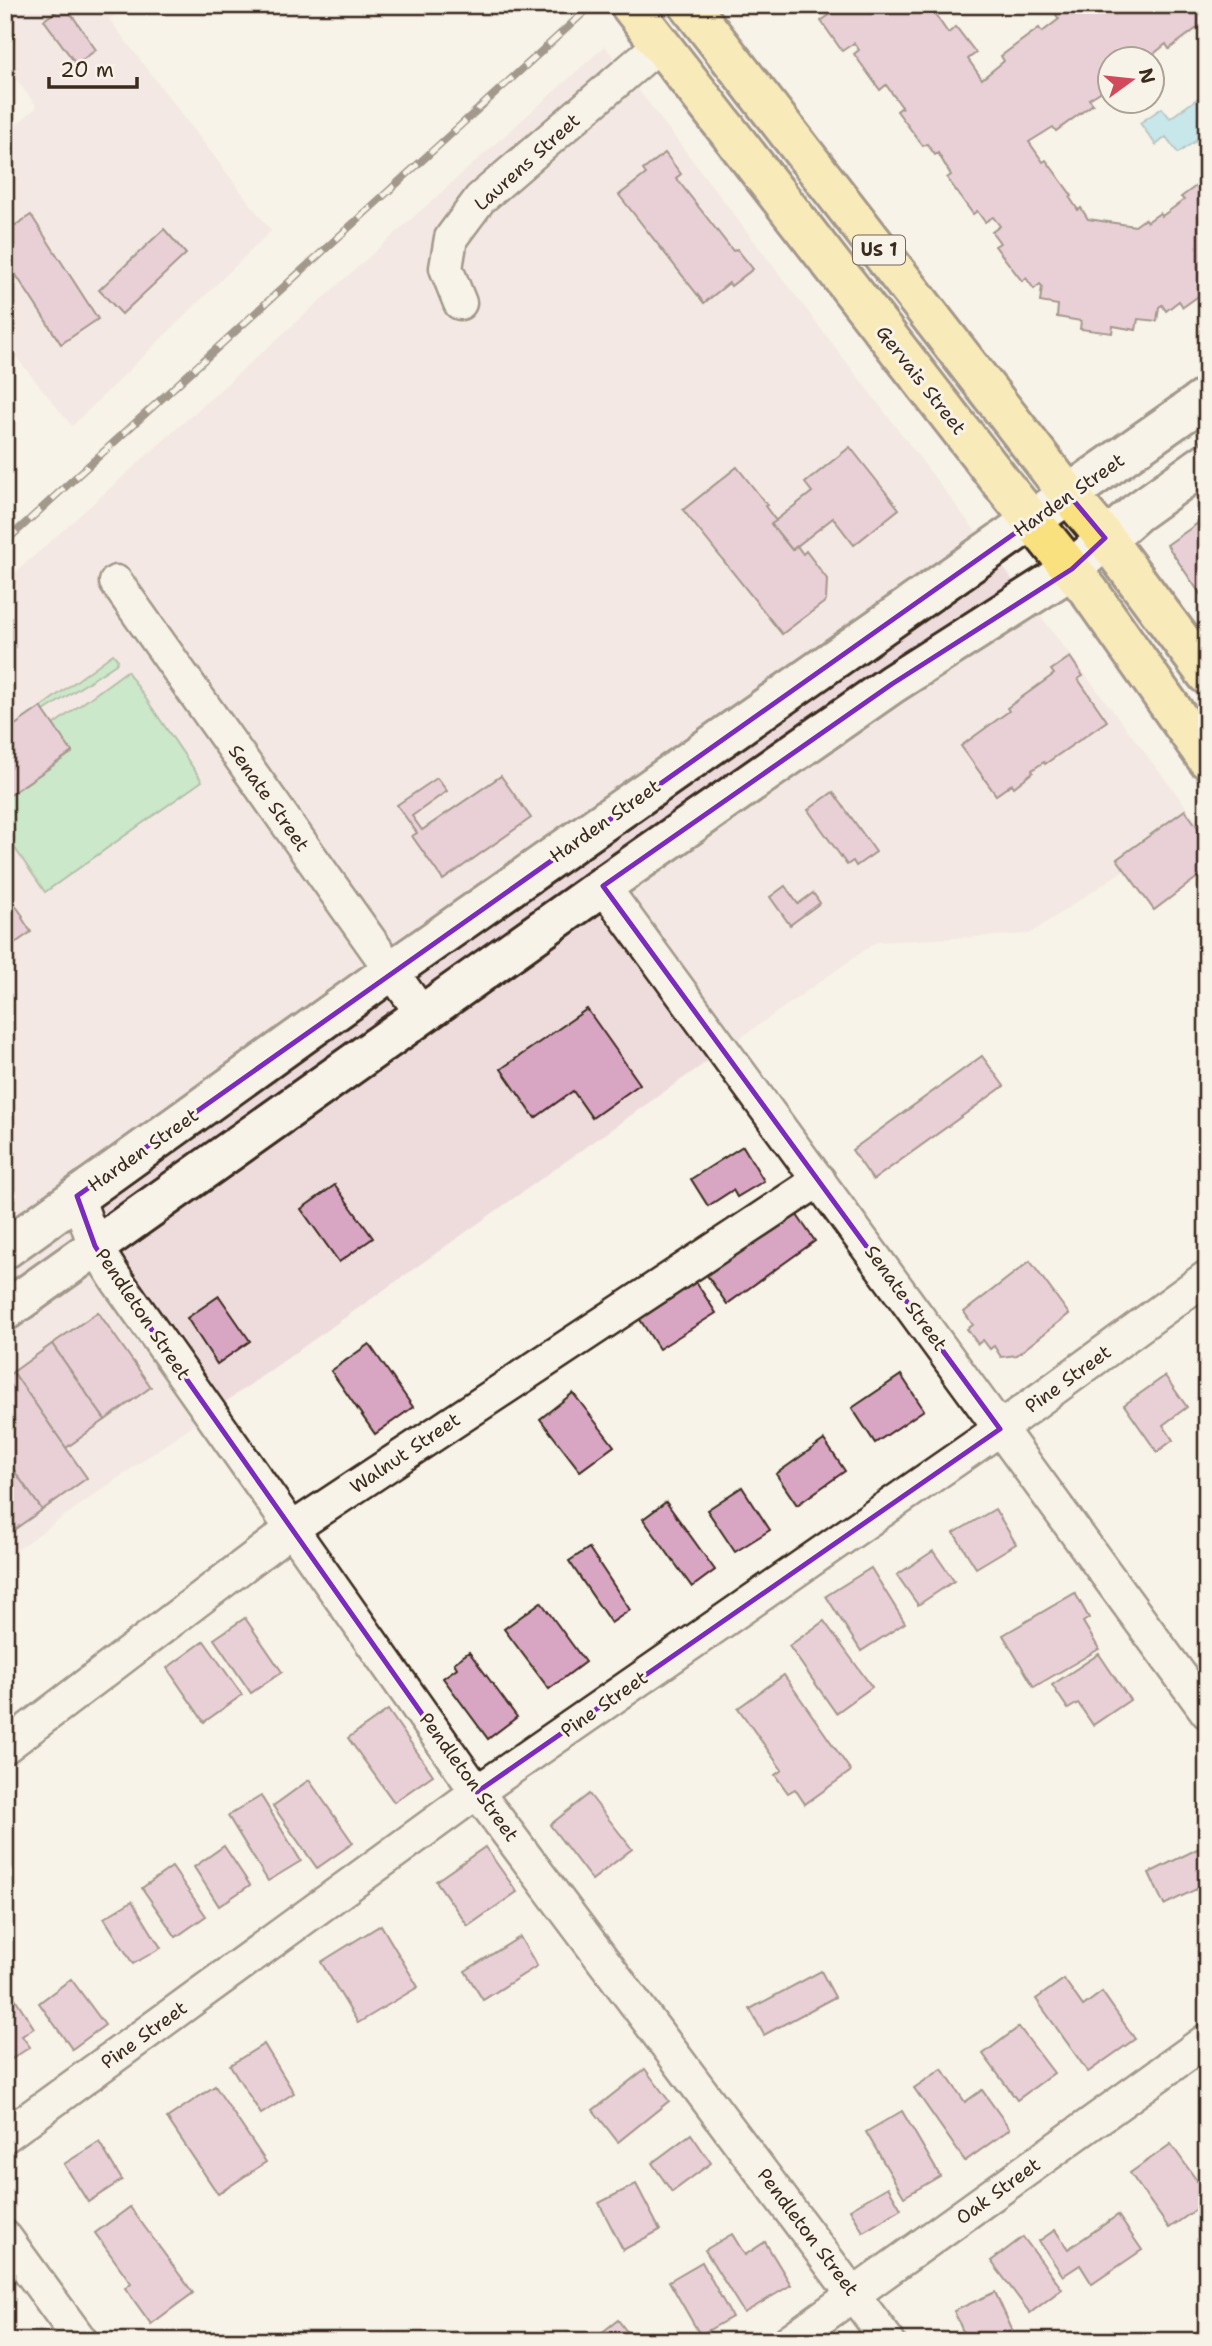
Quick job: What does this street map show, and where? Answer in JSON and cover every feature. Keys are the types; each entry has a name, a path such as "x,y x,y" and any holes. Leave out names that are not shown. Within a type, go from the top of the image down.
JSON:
{"main road":[{"name":"Gervais Street","path":"630,5 1032,522 1072,569 1207,759"},
{"name":"US 1","path":"697,8 1069,495 1105,538 1207,675"},
{"name":"Harden Street","path":"5,1249 391,971 1207,397"},
{"path":"5,1311 892,684 1072,569 1105,538 1207,462"}],"street":[{"name":"Laurens Street","path":"460,303 446,268 451,238 480,199 659,45"},
{"name":"Senate Street","path":"116,582 422,1014"},
{"name":"Senate Street","path":"603,886 1207,1712"},
{"name":"Walnut Street","path":"5,1747 293,1528 819,1180"},
{"name":"Pendleton Street","path":"77,1196 95,1246 116,1279 478,1792 888,2341"},
{"name":"Pine Street","path":"5,2136 478,1792 1000,1429 1207,1277"},
{"name":"Oak Street","path":"789,2341 1207,2040"},
{"path":"5,2237 81,2341"}],"highlighted area":[{"path":"1069,495 1105,538 1072,569 892,684 603,886 1000,1429 477,1792 116,1279 95,1246 77,1196"}],"shaded area":[{"path":"5,5 128,5 109,19 271,231 72,426 5,343 5,134 37,107 5,64"},
{"path":"605,46 1197,821 1029,934 876,942 5,1558 5,582"}],"green space":[{"path":"113,654 118,660 116,664 44,711 41,707"},
{"path":"127,671 202,781 45,892 5,834 5,798 72,753 53,725"}],"water":[{"path":"1207,92 1207,133 1178,153 1166,137 1156,145 1140,123 1150,116 1166,116 1166,113 1170,118"}],"building":[{"path":"65,5 96,50 76,64 44,20"},
{"path":"843,5 951,5 935,14 948,33 956,27 976,53 968,59 982,79 1004,61 1001,56 1039,28 1042,32 1059,19 1056,15 1069,5 1207,5 1207,12 1201,16 1205,22 1169,49 1166,44 1096,46 1096,95 1089,99 1093,104 1056,131 1053,127 1029,142 1043,162 1046,160 1072,196 1070,198 1078,210 1081,208 1088,219 1135,226 1145,219 1147,222 1160,213 1162,216 1184,200 1181,197 1207,178 1207,290 1183,307 1179,301 1166,311 1162,305 1159,307 1157,321 1138,319 1136,330 1113,326 1112,333 1080,329 1081,321 1057,317 1058,305 1040,302 1042,286 1040,284 1034,289 1026,278 1022,281 995,246 1000,243 992,232 1000,226 993,217 985,222 977,211 973,214 947,178 951,175 938,153 935,155 927,144 923,146 897,111 902,107 886,85 880,90 854,54 859,50 854,43 842,51 821,21"},
{"path":"665,153 681,174 676,178 733,251 737,249 753,269 731,286 729,283 704,303 619,195 646,174 643,170"},
{"path":"31,215 98,319 61,344 5,258 5,232"},
{"path":"164,229 186,254 122,314 99,290"},
{"path":"850,447 899,509 854,545 833,518 792,550 771,524 812,492 805,483"},
{"path":"737,467 767,505 765,506 776,521 771,524 792,550 797,546 803,554 806,551 827,579 826,601 782,634 683,510"},
{"path":"1201,521 1207,529 1207,604 1167,545"},
{"path":"1070,657 1083,676 1078,679 1107,721 1032,770 1033,772 1014,787 1012,784 996,795 961,746 1009,711 1007,708 1054,674 1051,670"},
{"path":"41,707 72,752 5,798 5,732"},
{"path":"501,776 531,818 443,880 412,836 417,833 397,805 437,778 447,791 412,816 422,830"},
{"path":"833,792 876,852 856,866 853,861 847,865 808,810"},
{"path":"1185,810 1207,840 1207,870 1154,910 1117,859"},
{"path":"785,886 798,904 813,893 820,903 790,925 770,897"},
{"path":"5,891 31,932 5,950"},
{"path":"587,1009 640,1084 592,1118 573,1091 535,1118 501,1069"},
{"path":"982,1056 1004,1086 873,1180 852,1150"},
{"path":"743,1146 764,1181 737,1197 733,1190 708,1206 691,1179"},
{"path":"335,1185 373,1238 339,1262 301,1209"},
{"path":"792,1208 815,1241 727,1304 704,1271"},
{"path":"1030,1261 1069,1314 1017,1355 1001,1357 994,1346 990,1349 983,1340 978,1344 967,1329 973,1325 964,1312"},
{"path":"694,1279 716,1313 659,1349 637,1315"},
{"path":"219,1296 250,1341 217,1364 187,1318"},
{"path":"98,1312 151,1387 105,1420 52,1344"},
{"path":"52,1344 105,1420 66,1448 13,1372"},
{"path":"369,1344 413,1407 375,1434 331,1371"},
{"path":"13,1372 87,1478 42,1510 5,1458 5,1378"},
{"path":"901,1375 924,1410 875,1443 852,1408"},
{"path":"1165,1376 1187,1407 1163,1425 1173,1440 1157,1452 1124,1405"},
{"path":"573,1393 614,1446 580,1471 540,1419"},
{"path":"824,1440 845,1471 797,1505 776,1474"},
{"path":"5,1458 42,1510 5,1536"},
{"path":"742,1487 770,1530 735,1552 707,1510"},
{"path":"666,1502 715,1570 692,1587 643,1519"},
{"path":"995,1509 1016,1544 976,1568 954,1533"},
{"path":"589,1548 630,1610 611,1623 569,1561"},
{"path":"933,1551 954,1581 918,1605 897,1575"},
{"path":"871,1568 905,1623 861,1651 826,1596"},
{"path":"1075,1593 1089,1618 1083,1622 1099,1649 1034,1687 1003,1635"},
{"path":"541,1602 585,1662 549,1689 504,1629"},
{"path":"245,1618 282,1672 251,1693 214,1639"},
{"path":"824,1621 872,1687 836,1713 789,1646"},
{"path":"204,1641 242,1695 204,1722 167,1668"},
{"path":"469,1652 517,1717 488,1739 443,1678 457,1668 454,1663"},
{"path":"1099,1654 1130,1700 1093,1725 1078,1703 1068,1709 1052,1685"},
{"path":"784,1675 851,1771 805,1804 795,1789 788,1793 775,1775 782,1770 738,1708"},
{"path":"388,1710 433,1775 394,1802 348,1738"},
{"path":"309,1780 353,1843 317,1868 273,1806"},
{"path":"589,1794 632,1849 592,1880 550,1825"},
{"path":"261,1796 301,1861 268,1881 228,1816"},
{"path":"1207,1844 1207,1884 1164,1905 1149,1873"},
{"path":"224,1846 250,1885 219,1906 194,1867"},
{"path":"485,1847 517,1892 468,1926 436,1881"},
{"path":"172,1867 206,1916 176,1937 142,1888"},
{"path":"132,1901 161,1948 133,1964 104,1918"},
{"path":"381,1925 418,1987 358,2023 321,1962"},
{"path":"520,1937 537,1966 483,2000 465,1971"},
{"path":"821,1971 835,1997 764,2035 750,2009"},
{"path":"71,1979 105,2025 72,2049 39,2003"},
{"path":"1064,1979 1083,2006 1102,1992 1135,2039 1088,2072 1036,1999"},
{"path":"13,1995 34,2028 22,2036 30,2047 12,2059 5,2049 5,2000"},
{"path":"1019,2027 1054,2073 1017,2100 983,2054"},
{"path":"264,2044 294,2093 261,2114 230,2065"},
{"path":"645,2069 669,2101 618,2142 593,2110"},
{"path":"942,2069 965,2102 982,2090 1010,2129 965,2161 914,2088"},
{"path":"215,2086 266,2162 218,2194 167,2118"},
{"path":"902,2111 940,2176 904,2197 866,2132"},
{"path":"691,2134 711,2163 672,2192 652,2163"},
{"path":"99,2142 122,2180 88,2202 64,2164"},
{"path":"1171,2144 1207,2195 1207,2202 1169,2228 1130,2173"},
{"path":"636,2184 660,2230 623,2250 599,2203"},
{"path":"888,2187 901,2209 863,2232 850,2209"},
{"path":"130,2207 193,2293 151,2324 125,2288 131,2283 95,2233"},
{"path":"1118,2215 1142,2250 1092,2284 1080,2265 1063,2276 1039,2241 1055,2230 1068,2249"},
{"path":"732,2234 745,2255 765,2242 791,2285 744,2313 705,2250"},
{"path":"1023,2237 1062,2289 1030,2313 991,2261"},
{"path":"702,2262 732,2317 700,2335 669,2281"},
{"path":"995,2292 1015,2336 1005,2341 967,2341 954,2311"},
{"path":"618,2320 634,2341 591,2341"},
{"path":"568,2333 573,2341 557,2341"}],"railway":[{"path":"5,542 592,5"}]}
